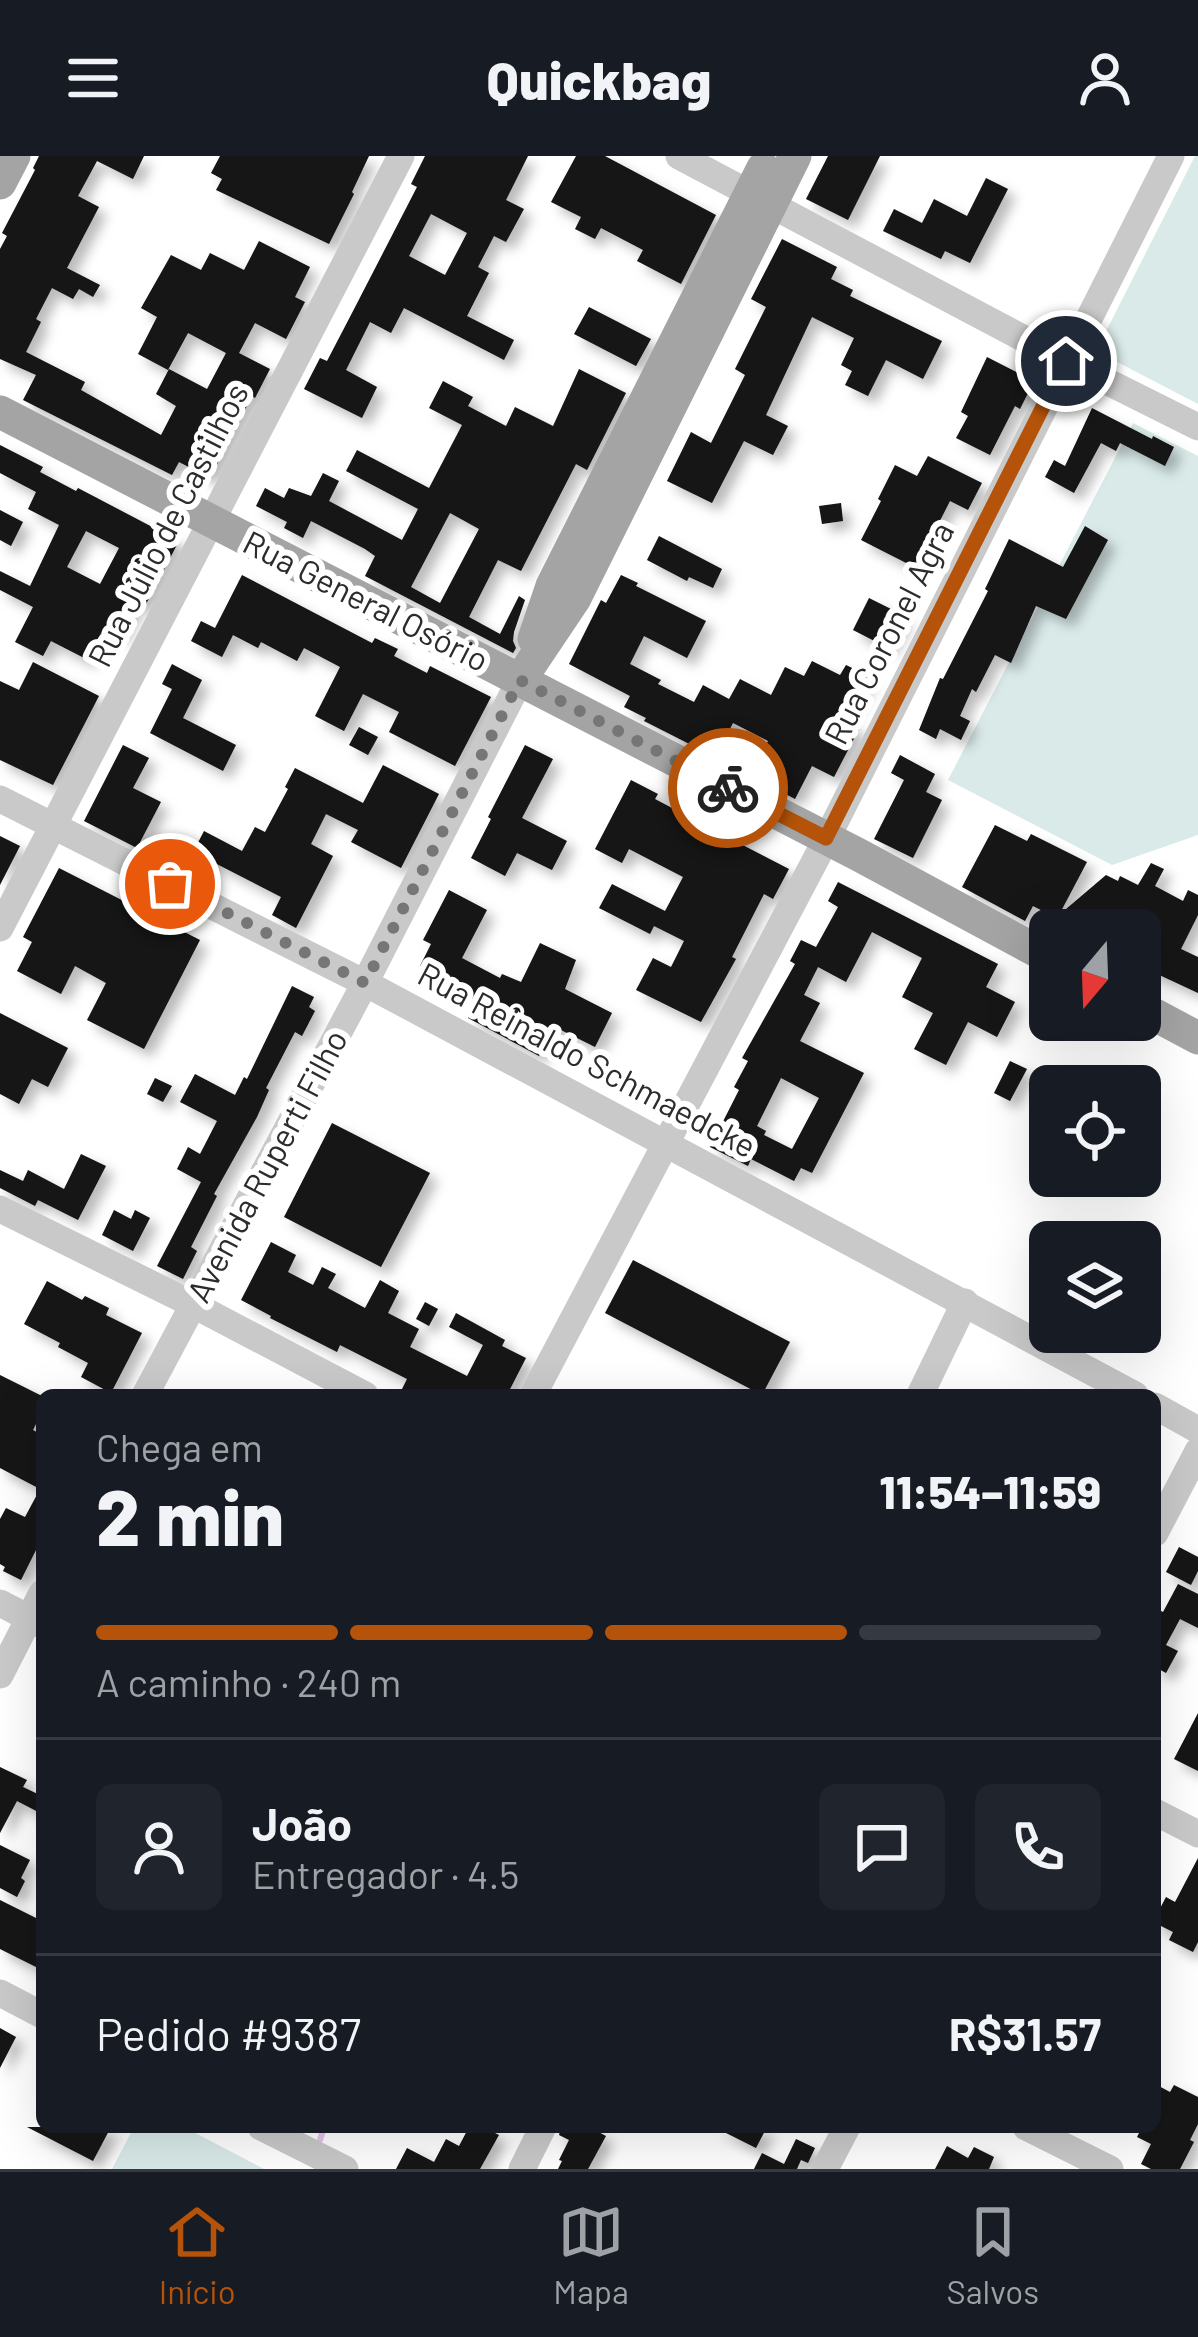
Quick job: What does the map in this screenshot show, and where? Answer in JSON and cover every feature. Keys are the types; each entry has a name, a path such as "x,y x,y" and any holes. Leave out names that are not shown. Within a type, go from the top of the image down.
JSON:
{"main road":[{"path":"0,183 14,156"},
{"name":"Avenida Ruperti Filho","path":"760,199 770,156"},
{"name":"Avenida Ruperti Filho","path":"520,680 552,586 760,199 795,156"},
{"name":"Rua General Osório","path":"0,412 1029,947"},
{"path":"1161,1018 1198,1038"}],"street":[{"path":"0,204 25,156"},
{"name":"Rua Júlio de Castilhos","path":"0,928 401,156"},
{"path":"679,156 1198,427"},
{"name":"Rua Coronel Agra","path":"535,1389 826,838 1172,156"},
{"name":"Avenida Ruperti Filho","path":"148,1389 520,680"},
{"name":"Rua Reinaldo Schmaedcke","path":"0,799 365,983 1124,1389"},
{"path":"0,1209 354,1389"},
{"path":"923,1389 965,1302"},
{"path":"1161,1409 1198,1430"},
{"path":"1161,1521 1198,1450"},
{"path":"0,1604 36,1612"},
{"path":"0,1675 36,1615"},
{"path":"1161,1815 1198,1834"},
{"path":"0,1993 36,2012"},
{"path":"273,2133 345,2169"},
{"path":"521,2169 540,2133"},
{"path":"825,2169 845,2133"},
{"path":"1038,2133 1110,2169"}],"shaded area":[{"path":"1198,156 1198,404 1096,351"},
{"path":"1133,423 1198,456 1198,835 1112,865 948,780"},
{"path":"131,2133 195,2133 264,2169 112,2169"}],"building":[{"path":"39,156 144,156 133,179 97,161 78,196 99,207 67,268 100,285 93,297 79,289 73,299 52,288 26,352 85,382 81,390 161,435 176,406 156,394 169,369 207,389 226,353 188,333 168,370 138,354 157,317 141,308 171,255 201,270 210,253 244,270 259,241 310,267 295,297 305,302 286,339 255,323 239,353 270,369 210,478 179,462 172,475 23,400 36,375 0,359 0,249 7,236 2,233"},
{"path":"220,156 369,156 329,244 216,190 222,179 211,173"},
{"path":"425,156 528,156 506,200 524,209 506,242 494,236 478,267 489,273 467,316 514,340 504,360 404,308 391,333 370,322 346,370 377,387 362,418 304,389 320,358 327,361 417,187 411,184","holes":["431,214 467,233 445,275 409,256"]},
{"path":"576,156 605,156 716,215 681,284 637,261 643,250 601,228 595,239 575,229 581,217 551,202"},
{"path":"828,156 880,156 848,220 806,199"},
{"path":"986,178 1008,189 970,263 945,251 941,259 883,231 894,209 922,223 934,199 967,216"},
{"path":"782,239 837,267 831,279 853,290 850,296 942,341 923,379 886,360 868,396 845,385 852,371 841,365 854,338 812,317 766,415 788,426 773,455 744,441 712,503 667,481 691,432 711,443 745,375 735,369 766,307 751,299"},
{"path":"589,307 651,339 636,366 574,334"},
{"path":"987,357 1034,381 990,455 956,438 968,416 961,412"},
{"path":"579,369 626,393 587,470 576,464 521,571 498,560 469,617 500,634 519,596 525,600 514,632 513,653 365,576 375,556 365,549 311,521 303,538 284,528 287,522 256,506 265,488 284,498 289,488 311,496 323,473 339,481 329,501 402,540 418,509 346,471 357,450 429,488 462,425 429,408 443,381 473,397 468,406 506,426 515,407 553,426","holes":["450,513 479,529 440,603 411,587"]},
{"path":"1092,408 1174,447 1165,466 1120,443 1116,451 1101,443 1074,493 1045,477 1054,460 1065,466"},
{"path":"0,445 43,467 40,472 179,541 145,606 137,602 119,637 103,629 88,660 51,641 43,656 15,642 33,607 0,590 0,571 30,586 59,525 28,509 36,492 0,473","holes":["86,531 119,548 100,584 67,567"]},
{"path":"928,456 982,483 968,510 950,501 916,568 861,540 895,465 917,476"},
{"path":"841,503 843,521 822,524 819,506"},
{"path":"0,510 23,522 11,546 0,540"},
{"path":"1085,526 1108,540 1066,619 1036,606 1011,663 995,655 976,692 972,689 960,716 970,721 961,740 940,729 936,739 919,730 1009,539 1063,567"},
{"path":"659,536 722,569 713,588 689,577 687,581 647,560"},
{"path":"242,575 372,643 375,638 398,649 394,656 427,673 430,666 491,697 455,766 389,732 399,712 363,694 344,731 315,716 340,667 304,648 297,661 261,642 258,648 233,635 222,657 191,641 201,621 215,628"},
{"path":"621,575 706,621 687,658 644,636 630,664 694,702 703,685 729,699 740,679 771,695 785,667 804,676 812,661 840,675 846,665 869,676 844,721 859,729 834,777 812,766 795,799 750,775 768,741 733,723 715,757 644,721 646,718 624,707 630,696 569,664 601,600 606,603"},
{"path":"869,598 905,616 888,648 853,630"},
{"path":"33,662 99,696 53,785 0,760 0,681 19,690"},
{"path":"172,664 202,680 183,718 236,745 223,771 150,733 172,689 162,684"},
{"path":"359,727 378,737 368,755 349,745"},
{"path":"123,745 149,758 133,788 161,802 137,848 84,821"},
{"path":"525,745 553,759 522,818 567,841 552,870 517,853 505,876 471,858"},
{"path":"900,755 935,774 926,792 942,800 913,858 874,839 904,780 891,773"},
{"path":"383,765 439,794 401,868 351,842 358,830 326,814 311,844 333,856 296,928 272,915 281,897 209,860 206,864 191,856 204,831 242,851 255,827 265,832 295,768 363,803"},
{"path":"631,780 658,794 655,799 708,827 713,818 738,830 733,840 789,869 773,899 764,894 701,1022 636,990 653,958 671,967 684,941 654,926 650,934 599,908 612,884 665,911 683,877 629,849 622,863 595,849"},
{"path":"995,825 1027,841 1031,834 1087,862 1062,909 1033,906 1025,921 962,887"},
{"path":"0,836 20,846 0,885"},
{"path":"1151,863 1164,869 1155,886 1183,901 1188,890 1198,895 1198,915 1181,949 1198,957 1198,993 1161,976 1161,909 1066,909 1106,875 1138,885"},
{"path":"59,868 200,940 144,1049 87,1020 106,983 75,966 61,994 17,971 32,942 23,937"},
{"path":"838,882 998,964 986,987 1015,1002 997,1037 968,1022 946,1065 914,1049 933,1013 902,997 922,958 872,932 846,982 818,967 804,995 820,1003 800,1041 864,1073 812,1173 801,1168 794,1181 751,1159 748,1166 710,1147 739,1090 734,1087 748,1061 742,1058 795,964 790,961 801,940 816,947 838,907 828,901","holes":["781,1078 819,1098 792,1149 764,1135 766,1131 757,1126"]},
{"path":"449,890 487,910 462,958 500,978 502,974 521,982 540,943 576,960 565,989 612,1013 595,1047 553,1026 539,1056 468,1018 476,1001 437,981 440,976 420,966 431,944 423,940"},
{"path":"292,986 314,997 309,1007 315,1011 302,1036 295,1032 266,1088 257,1117 214,1194 183,1279 157,1266 201,1182 177,1169 188,1147 200,1154 217,1121 180,1102 195,1074 235,1095"},
{"path":"0,1013 68,1048 48,1087 32,1079 19,1104 0,1094"},
{"path":"1010,1061 1027,1069 1010,1101 994,1093"},
{"path":"155,1078 172,1086 163,1102 147,1094"},
{"path":"332,1123 430,1173 381,1267 284,1217"},
{"path":"81,1154 106,1166 78,1220 0,1188 0,1170 23,1181 28,1170 64,1189"},
{"path":"114,1210 131,1219 135,1210 150,1218 133,1251 102,1235"},
{"path":"271,1242 296,1255 288,1272 313,1285 322,1267 336,1274 328,1288 365,1308 380,1280 399,1291 388,1313 419,1329 410,1347 467,1376 483,1345 449,1327 456,1313 505,1340 502,1346 526,1358 510,1389 402,1389 407,1379 340,1345 337,1352 241,1300"},
{"path":"633,1260 790,1342 765,1389 751,1389 605,1313"},
{"path":"47,1281 109,1308 106,1315 142,1333 113,1389 104,1389 81,1377 88,1363 24,1324"},
{"path":"425,1302 438,1309 429,1326 416,1319"},
{"path":"0,1375 36,1393 36,1487 0,1468"},
{"path":"36,1496 36,1550 21,1580 3,1571 0,1564 0,1519 6,1508 25,1517"},
{"path":"1179,1547 1198,1557 1191,1585 1166,1572"},
{"path":"1178,1584 1198,1594 1198,1628 1180,1619 1166,1645 1178,1651 1166,1673 1161,1670 1163,1612"},
{"path":"1198,1713 1198,1771 1174,1759"},
{"path":"0,1767 27,1780 23,1787 36,1793 36,1811 17,1801 0,1833"},
{"path":"0,1845 30,1860 17,1897 0,1888"},
{"path":"1198,1858 1198,1942 1193,1952 1169,1940 1173,1932 1161,1926 1166,1897 1175,1902"},
{"path":"0,1900 36,1918 36,1967 0,1949"},
{"path":"0,2028 16,2037 0,2068"},
{"path":"1174,2085 1198,2097 1198,2124 1190,2140 1194,2142 1180,2169 1151,2169 1141,2164 1151,2144 1137,2137 1139,2133 1161,2133 1161,2087 1170,2092"},
{"path":"39,2133 108,2133 93,2161"},
{"path":"466,2133 499,2135 480,2169 396,2169 407,2148 434,2162 446,2139 459,2146"},
{"path":"726,2133 764,2133 756,2148"},
{"path":"559,2135 606,2136 588,2169 558,2169 569,2140"},
{"path":"796,2139 815,2148 808,2163 801,2160 797,2169 754,2169 762,2153 784,2164"},
{"path":"947,2146 968,2158 974,2147 994,2157 989,2169 935,2169"}],"waterway":[{"path":"320,2140 322,2133"}],"way so far":[{"path":"170,884 365,983 520,680 728,788"}],"route":[{"path":"728,788 826,838 1066,361"}]}
